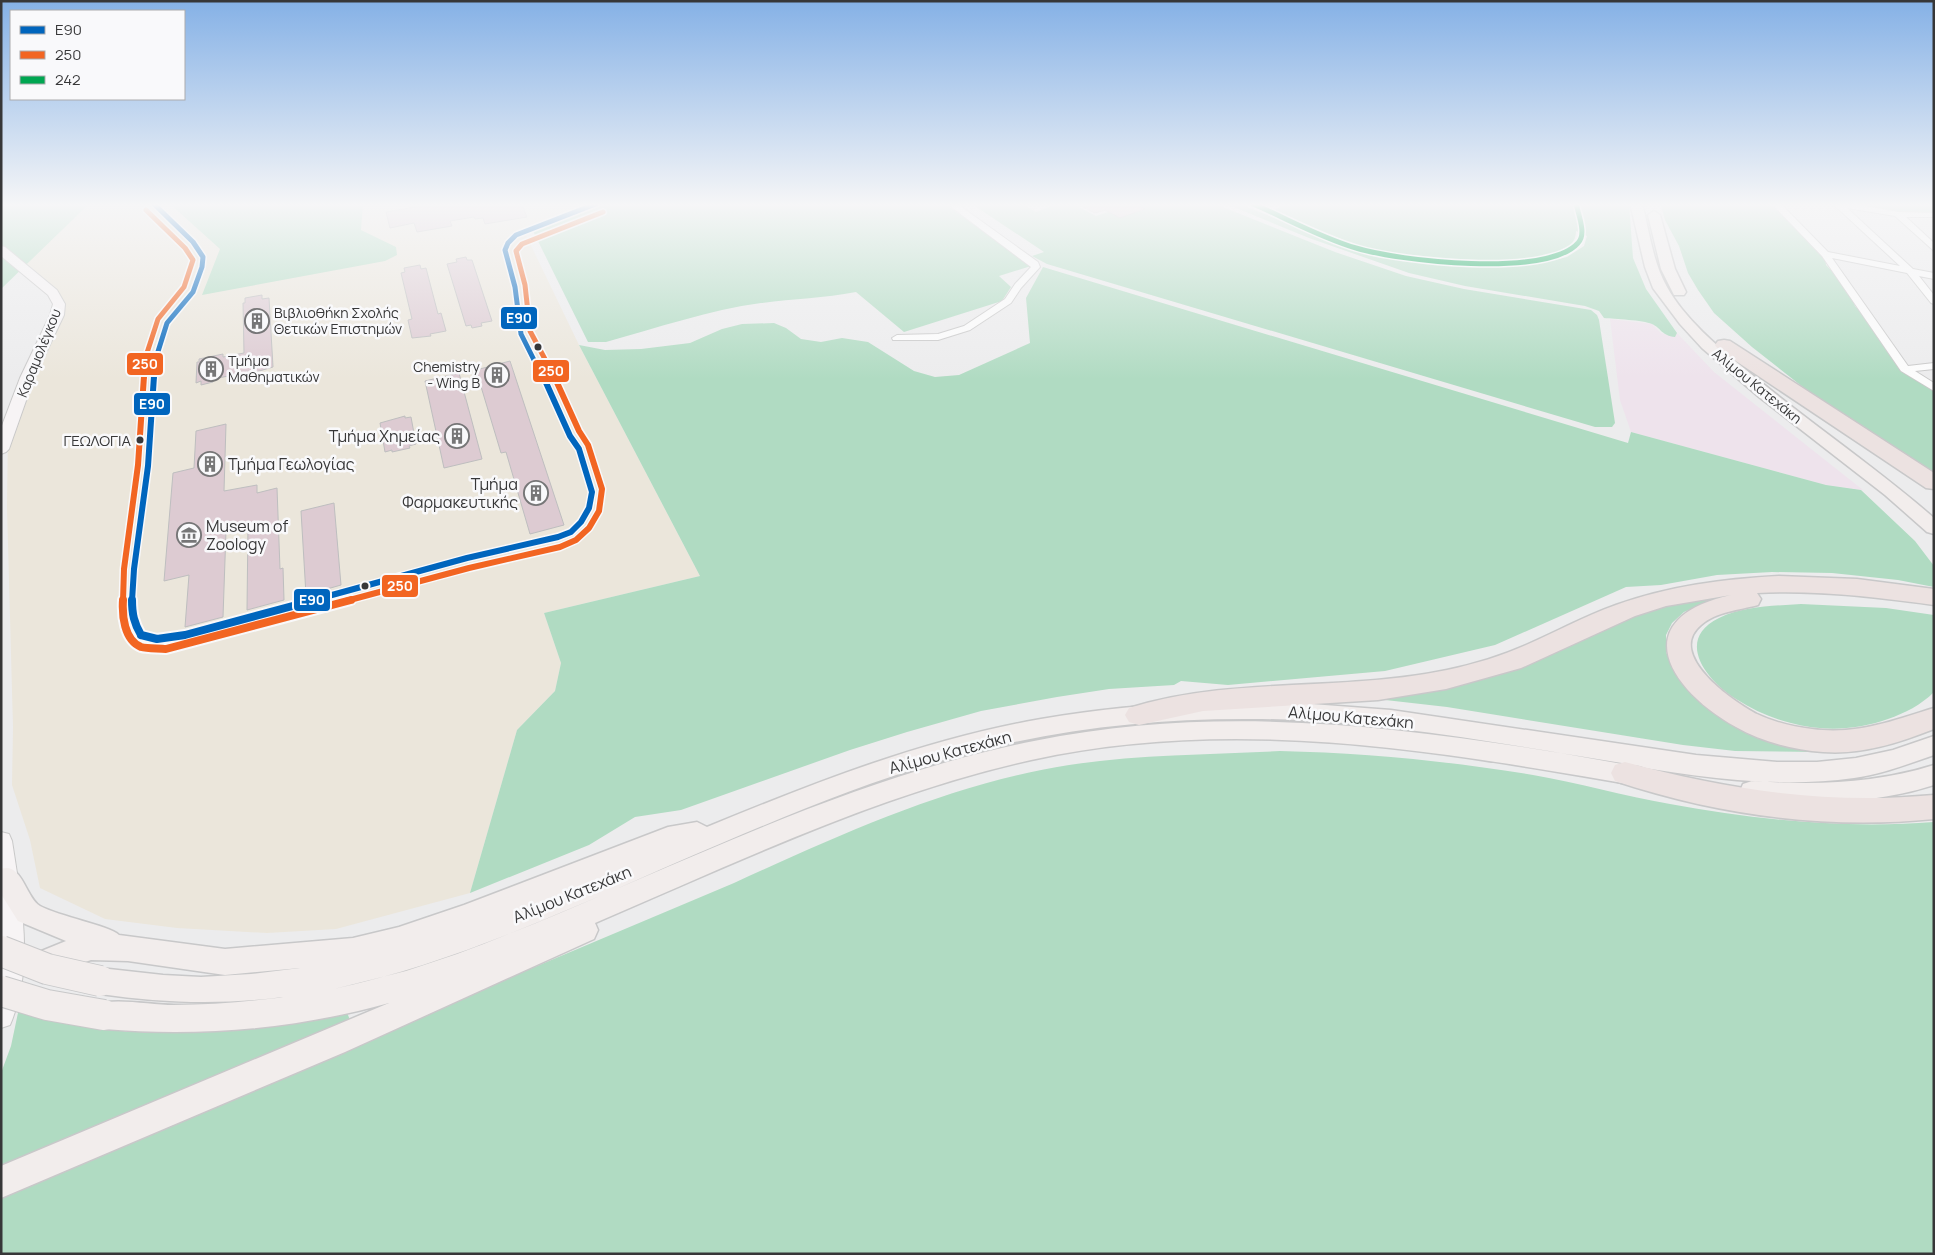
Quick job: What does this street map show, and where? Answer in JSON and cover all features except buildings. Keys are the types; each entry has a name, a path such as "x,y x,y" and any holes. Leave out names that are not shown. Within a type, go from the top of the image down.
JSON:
{"highway":[{"path":"1724,345 1934,483"},
{"path":"1138,715 1200,702 1389,689 1466,676 1523,657 1623,611 1650,601 1702,589 1754,585 1814,584 1868,588 1922,600"},
{"path":"1922,600 1823,596 1765,596 1737,600 1705,610 1692,617 1682,627 1678,639 1679,654 1688,671 1702,688 1722,705 1768,730 1794,737 1824,741 1869,738 1888,734 1934,718"},
{"path":"1625,773 1668,786 1799,808 1887,810 1934,807"}],"main road":[{"name":"Καραμολέγκου","path":"1,449 27,378 57,315 59,304 53,293 15,262"},
{"name":"Αλίμου Κατεχάκη","path":"1651,262 1660,288 1707,345 1765,394 1892,491 1934,528"},
{"name":"Αλίμου Κατεχάκη","path":"1666,262 1677,289 1694,312 1724,345 1781,393 1934,509"},
{"name":"Αλίμου Κατεχάκη","path":"1,951 47,969 100,981 156,988 219,989 302,981 384,964 448,944 506,922 844,783 924,757 986,740 1062,724 1138,715 1237,710 1337,714 1448,727 1701,766 1770,772 1838,770 1870,766 1895,760 1934,745"},
{"name":"Αλίμου Κατεχάκη","path":"3,1001 47,1005 104,1015 171,1020 239,1017 312,1007 384,991 494,952 857,802 934,776 992,760 1072,743 1144,734 1243,729 1341,733 1390,738 1709,787 1786,793 1820,794 1890,787 1934,775"},
{"path":"3,1001 36,969 66,954 90,947 128,948 225,962 354,951 399,940 468,916 668,838 746,823"},
{"path":"1,841 13,948 3,1001"},
{"path":"1,1182 334,1042 574,936 673,878"},
{"path":"6,879 28,913 56,926 128,948"}],"street":[{"path":"897,338 938,337 967,328 1008,301 1018,286 1036,267 1032,262"},
{"path":"1830,262 1905,369 1934,388"},
{"path":"1861,262 1934,276"},
{"path":"1899,262 1911,272 1934,300"},
{"path":"1905,369 1934,366"}],"shaded area":[{"path":"23,262 539,262 579,345 700,576 544,613 561,663 555,691 517,730 470,893 336,929 267,933 177,928 105,919 40,888 30,840 12,785 13,727 7,507 8,429 63,302"},
{"path":"1610,319 1652,324 1661,333 1675,337 1677,333 1714,372 1863,490 1826,485 1631,432 1620,400"}],"green space":[{"path":"1,262 29,262 1,289"},
{"path":"215,262 382,262 202,295"},
{"path":"548,262 1025,262 1031,266 999,276 1011,287 1002,301 904,332 856,292 742,306 606,342 588,342"},
{"path":"1042,262 1363,262 1406,276 1464,289 1591,310 1597,315 1599,320 1615,423 1612,427 1595,427"},
{"path":"1376,262 1536,264 1547,262 1634,262 1646,289 1677,333 1675,337 1664,334 1648,323 1604,318 1599,311 1585,306 1465,286 1409,273"},
{"path":"1684,262 1826,262 1826,265 1848,287 1855,306 1881,335 1899,361 1934,388 1934,474 1813,395 1752,347 1714,313 1688,273"},
{"path":"1043,267 1628,443 1631,432 1826,485 1861,490 1915,541 1934,566 1934,587 1898,580 1832,573 1772,572 1717,575 1661,585 1626,587 1495,645 1385,671 1228,685 1181,681 1174,685 1109,689 981,711 850,750 681,810 635,817 589,845 470,893 517,730 555,691 561,663 544,613 700,576 579,345 605,350 641,349 690,343 722,329 742,324 774,323 786,328 801,339 821,342 842,338 868,342 914,371 935,377 959,375 1030,343 1026,298"},
{"path":"1733,590 1847,593 1760,592 1714,599 1684,612 1672,623 1666,635 1666,652 1675,671 1691,690 1796,747 1819,752 1735,751 1683,745 1447,707 1359,697 1406,693 1648,609"},
{"path":"1801,604 1886,608 1934,615 1934,692 1912,708 1876,723 1828,729 1815,728 1784,721 1749,707 1725,691 1706,671 1697,649 1699,637 1706,627 1719,618 1739,611 1759,607"},
{"path":"1280,751 1407,758 1501,770 1550,778 1702,810 1768,819 1834,824 1934,822 1934,1254 1,1254 1,1192 898,812 982,784 1025,773 1069,765 1148,757"},
{"path":"19,1008 98,1027 129,1032 226,1031 346,1010 350,1020 35,1153 1,1165 1,1073 11,1046"}],"transit line":[{"name":"250","path":"192,262 184,287 158,319 145,359 138,465 124,569 122,615 126,629 134,642 142,647 166,649 469,568 560,547 576,540 589,528 599,511 602,489 588,445 579,431 565,397 530,331 525,285 519,262"},
{"name":"Ε90","path":"141,635 135,625 132,614 132,600 134,569 148,466 155,361 167,323 193,292 203,262"},
{"name":"Ε90","path":"141,635 157,639 185,635 467,558 558,537 571,532 581,522 589,508 592,492 579,449 570,436 556,402 521,334 515,287 508,262"},
{"name":"242","path":"1442,262 1524,262"}],"place":[{"name":"Βιβλιοθήκη Σχολής Θετικών Επιστημών","path":"257,321"},
{"name":"Τμήμα Μαθηματικών","path":"211,369"},
{"name":"Chemistry - Wing Β","path":"497,375"},
{"name":"Τμήμα Χημείας","path":"457,436"},
{"name":"ΓΕΩΛΟΓΙΑ","path":"140,440"},
{"name":"Τμήμα Γεωλογίας","path":"210,464"},
{"name":"Τμήμα Φαρμακευτικής","path":"536,493"},
{"name":"Museum of Zoology","path":"189,535"}]}
